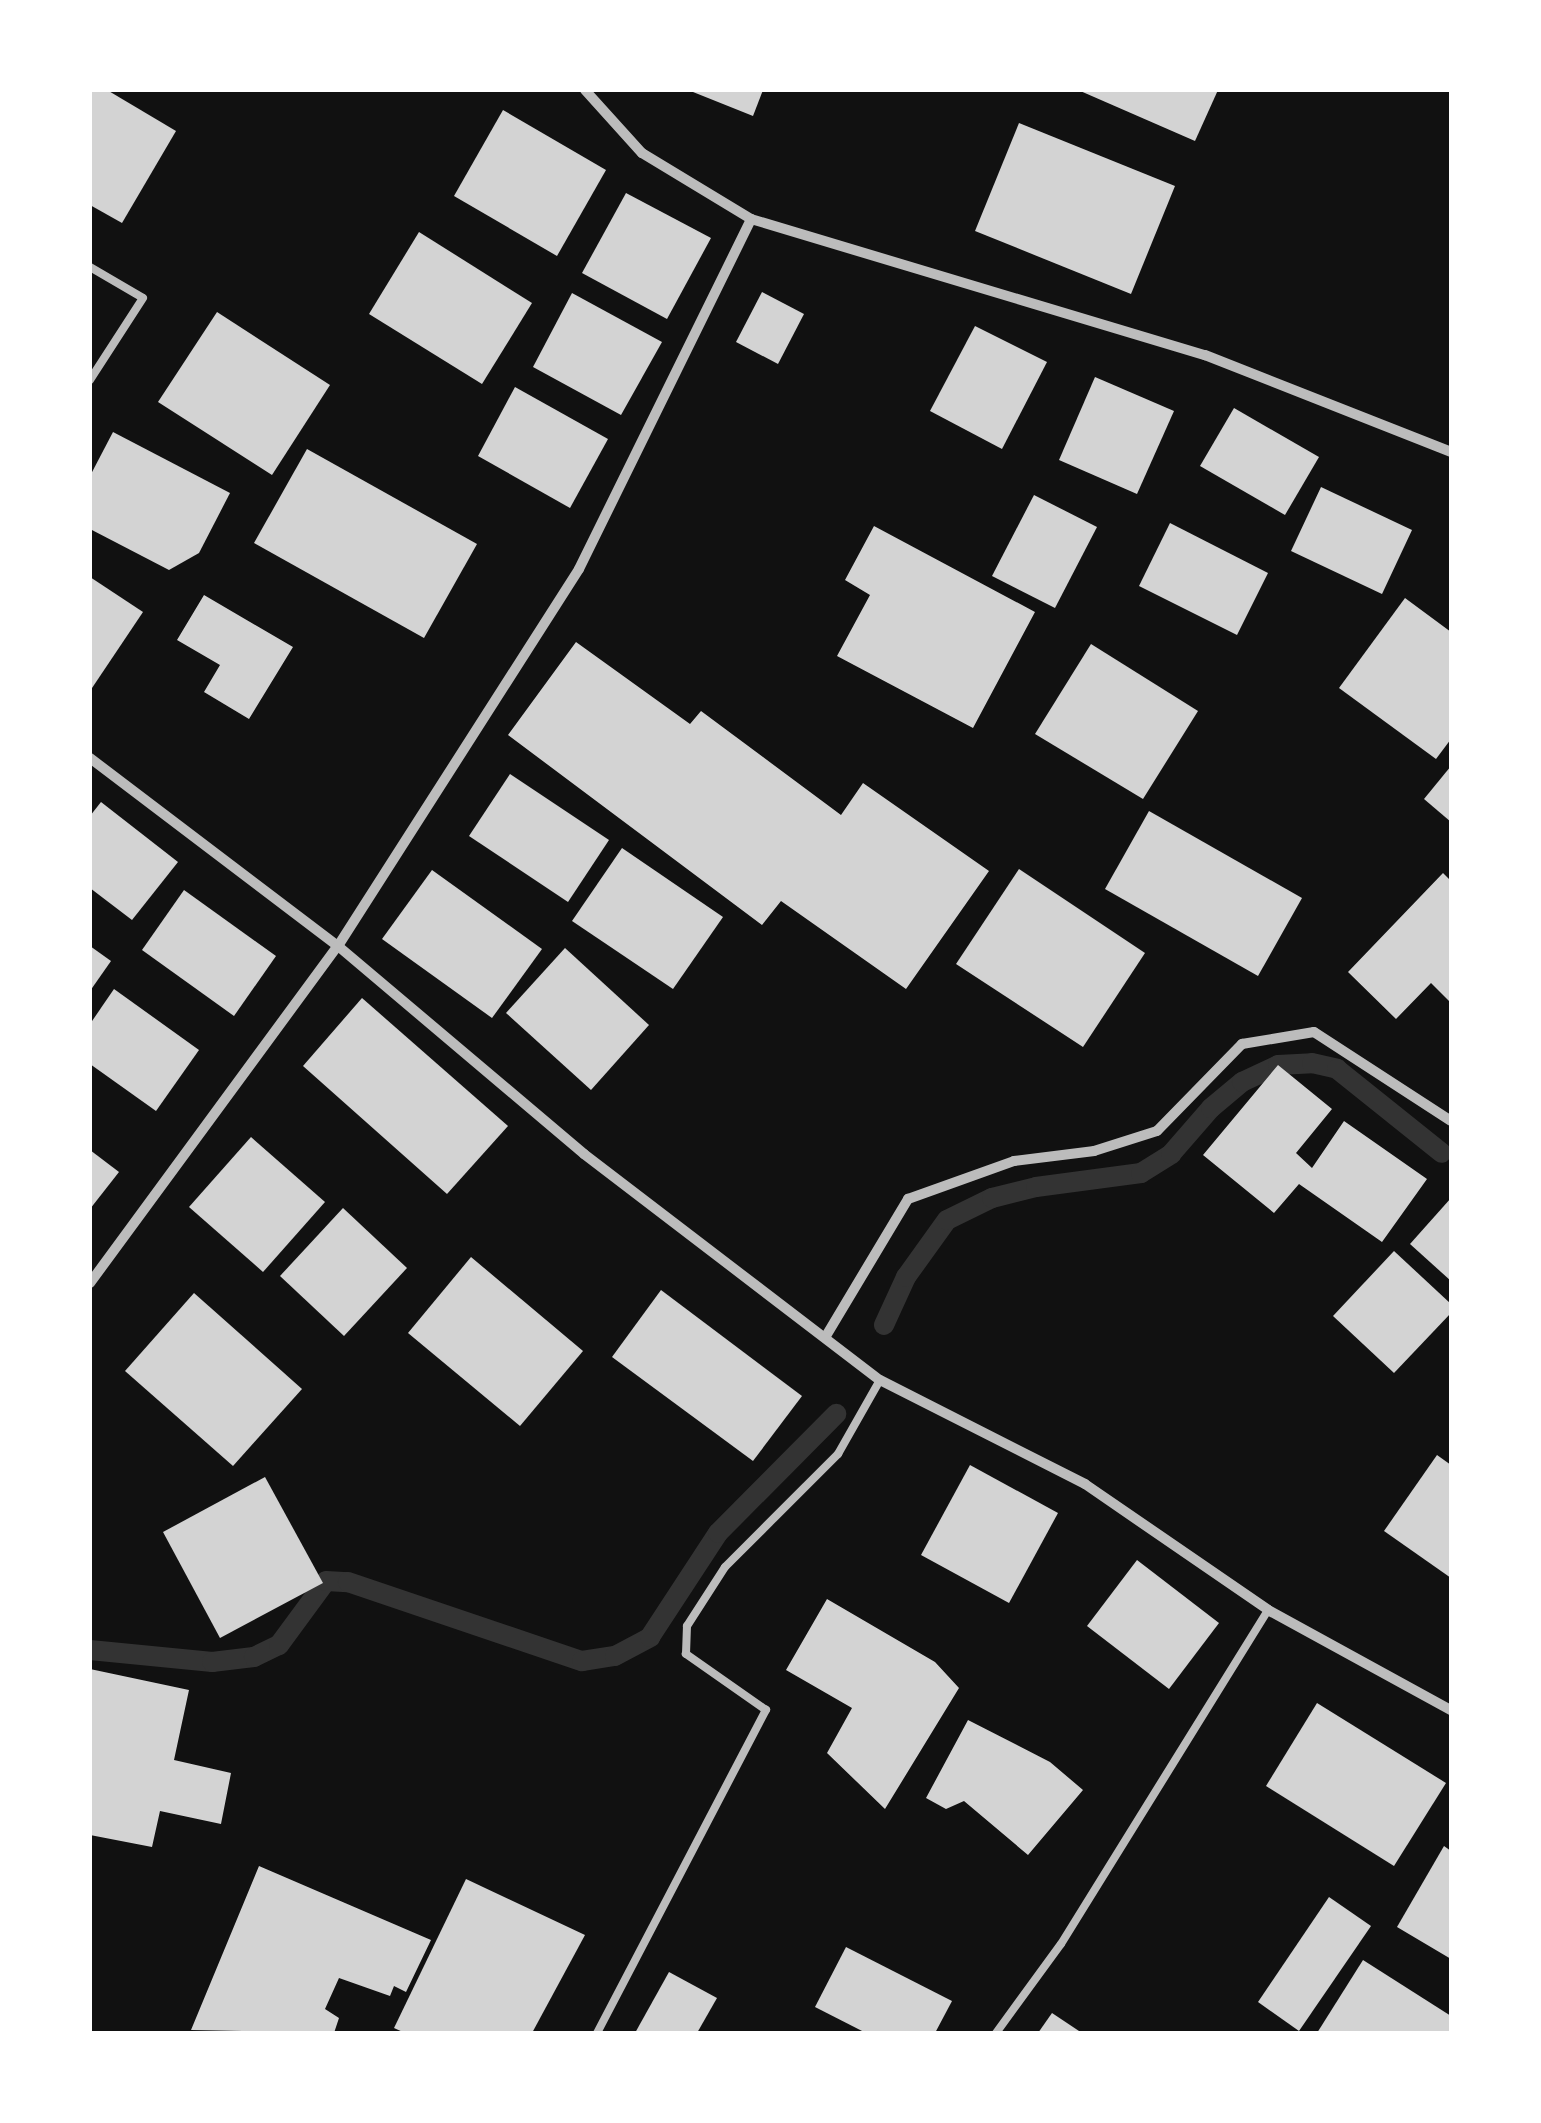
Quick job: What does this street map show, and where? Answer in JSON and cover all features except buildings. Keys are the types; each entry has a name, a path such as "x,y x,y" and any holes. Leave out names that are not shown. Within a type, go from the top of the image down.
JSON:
{"street":[{"path":"584,90 642,153 751,219 1204,355 1451,452"},
{"path":"90,1282 338,946 579,569 751,219"},
{"path":"90,758 338,946 584,1154 880,1380 1084,1484 1268,1610 1451,1710"},
{"path":"826,1336 908,1199 1014,1161 1094,1151 1157,1131 1242,1044 1314,1032 1451,1121"}],"lane":[{"path":"90,268 143,298 90,380"},
{"path":"597,2033 766,1710 686,1654 687,1626 725,1567 838,1454 880,1380"},
{"path":"996,2033 1061,1944 1268,1610"}],"waterway":[{"path":"884,1325 906,1277 947,1220 992,1198 1036,1187 1141,1173 1171,1154 1211,1108 1242,1082 1278,1065 1312,1063 1337,1069 1442,1153"},
{"path":"90,1650 212,1662 254,1657 279,1645 326,1581 348,1582 582,1661 615,1656 650,1637 718,1533 836,1414"}]}
